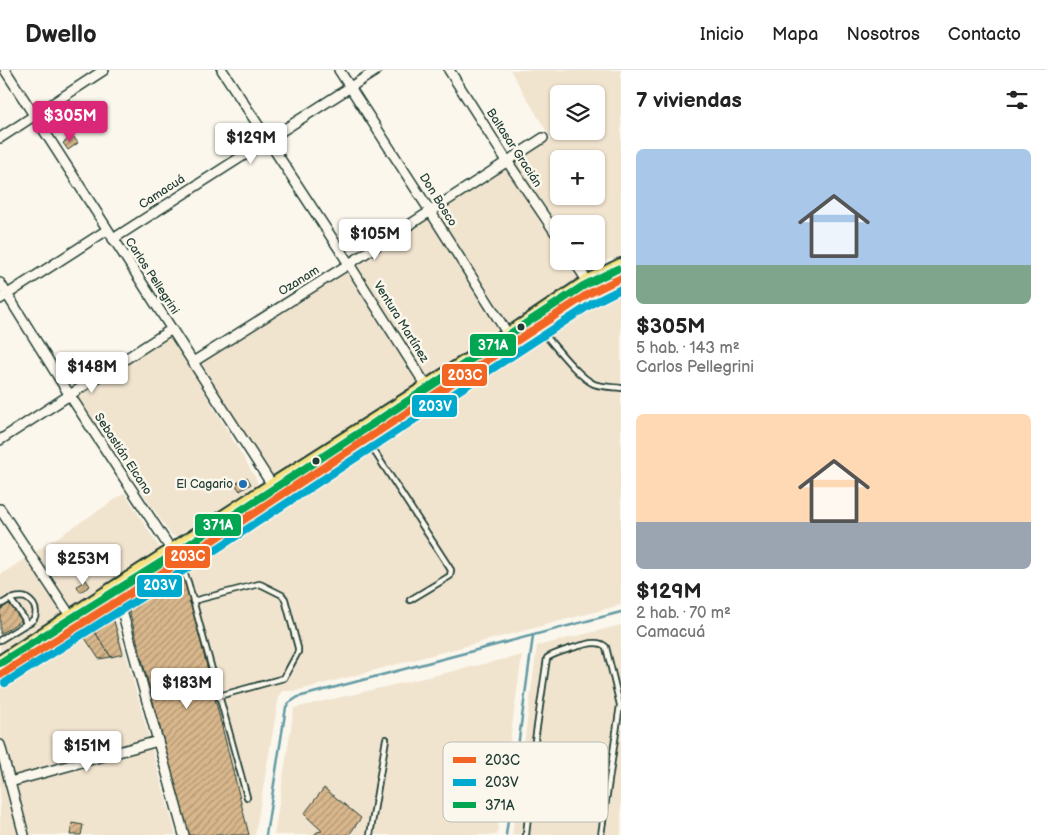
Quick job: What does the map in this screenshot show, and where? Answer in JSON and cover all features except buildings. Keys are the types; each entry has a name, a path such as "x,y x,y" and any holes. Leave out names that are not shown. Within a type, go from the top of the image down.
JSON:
{"main road":[{"path":"276,491 367,439 511,339 588,282 621,266"},
{"path":"0,663 71,617 176,557 427,387 511,339 538,327 588,294 621,278"},
{"path":"0,676 117,602 176,557"}],"street":[{"name":"Carlos Pellegrini","path":"5,70 276,491"},
{"path":"0,138 104,70"},
{"name":"Ventura Martínez","path":"222,70 427,387"},
{"name":"Don Bosco","path":"339,70 511,339"},
{"name":"Camacuá","path":"113,239 377,70"},
{"name":"Baltasar Gracián","path":"449,70 550,225"},
{"name":"Ozanam","path":"193,362 349,264 543,138"},
{"path":"4,297 107,230"},
{"path":"580,270 588,282"},
{"name":"Sebastián Elcano","path":"0,283 4,297 176,557"},
{"path":"0,440 172,329"},
{"path":"0,509 71,617"},
{"path":"117,602 122,611 184,835"},
{"path":"10,782 158,741"},
{"path":"0,745 24,835"}],"lane":[{"path":"538,327 586,379 594,384 621,388"},
{"path":"367,439 450,570 450,576 410,600"},
{"path":"176,557 187,577 247,796"},
{"path":"194,601 259,584 282,594 298,648 298,652 284,678 219,696"},
{"path":"0,605 10,599 20,597 27,599 34,606 36,614 32,622 0,640"},
{"path":"10,599 24,618 26,624"},
{"path":"535,742 547,658 557,653 591,643 604,645 620,705 608,792"},
{"path":"370,835 386,739"},
{"path":"526,835 527,822"},
{"path":"602,835 604,822"}],"shaded area":[{"path":"510,70 621,70 621,257 605,261 605,215 550,215 550,270 587,270 573,285 273,480 201,362 550,140 605,140 605,85 550,85 550,137"},
{"path":"621,290 621,605 296,691 282,691 279,696 255,835 188,835 129,610 132,602 613,293"},
{"path":"171,336 257,480 258,486 175,537 171,535 77,396"},
{"path":"125,493 161,550 0,652 0,575"},
{"path":"104,618 117,622 176,835 0,835 0,689"},
{"path":"621,625 621,835 512,835 514,822 608,822 608,742 524,742 537,646"},
{"path":"522,655 510,742 443,742 443,822 499,822 497,835 274,835 294,708"}],"waterway":[{"path":"266,835 286,707 298,697 621,612"},
{"path":"519,742 533,636"},
{"path":"506,835 508,822"}],"transit line":[{"name":"371A","path":"0,663 165,560 583,286 617,269"},
{"name":"203C","path":"0,675 170,568 588,294 621,278"},
{"name":"203V","path":"5,683 175,576 593,303 621,289"}],"place":[{"name":"El Cagario","path":"243,484"}]}
